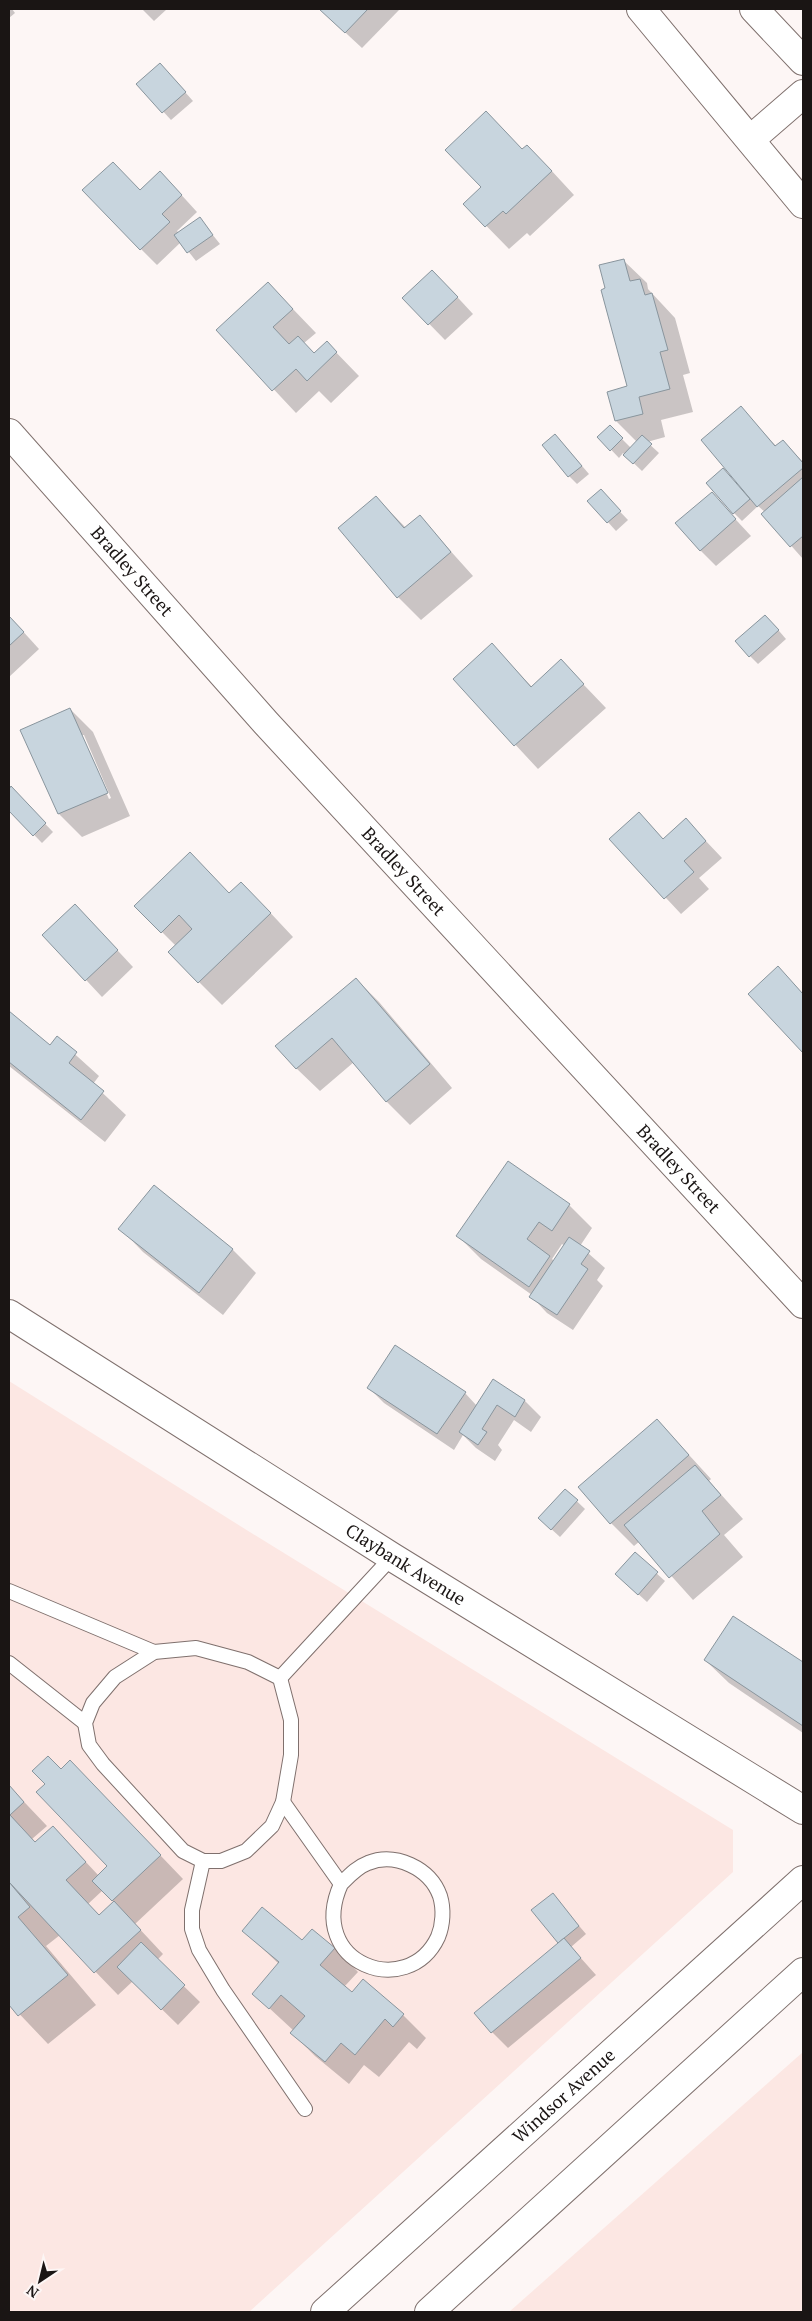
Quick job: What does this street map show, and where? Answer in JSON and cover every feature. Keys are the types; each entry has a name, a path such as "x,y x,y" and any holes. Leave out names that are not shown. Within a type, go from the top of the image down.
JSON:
{"main road":[{"path":"754,9 803,61"},
{"path":"645,10 803,204"},
{"path":"751,139 803,94"},
{"name":"Bradley Street","path":"9,433 266,723 803,1304"},
{"name":"Claybank Avenue","path":"9,1314 392,1557 803,1810"},
{"name":"Windsor Avenue","path":"325,2312 803,1880"},
{"path":"429,2312 803,1972"}],"lane":[{"path":"280,1678 392,1557"},
{"path":"9,1591 154,1652"},
{"path":"196,1648 248,1662 280,1678 291,1720 291,1755 283,1802 272,1826 246,1851 221,1861 203,1861 182,1851 103,1764 89,1745 85,1723 93,1703 115,1677 154,1652 196,1648"},
{"path":"9,1663 85,1723"},
{"path":"283,1802 341,1884"},
{"path":"386,1859 403,1862 418,1869 431,1880 440,1896 443,1913 441,1930 434,1946 422,1958 407,1966 390,1970 373,1968 357,1961 344,1949 336,1934 332,1917 334,1899 341,1884 353,1871 368,1863 386,1859"},
{"path":"203,1861 192,1910 192,1930 198,1950 223,1990 305,2109"}],"shaded area":[{"path":"9,1381 733,1830 733,1872 249,2312 9,2312"},
{"path":"803,2052 803,2312 509,2312"}],"building":[{"path":"319,9 368,9 345,33"},
{"path":"160,63 186,92 162,113 136,84"},
{"path":"486,111 522,149 527,145 552,171 506,214 503,211 485,227 463,204 481,187 445,150"},
{"path":"113,162 140,190 160,171 182,195 162,214 170,222 140,250 82,190"},
{"path":"200,217 213,235 187,253 174,235"},
{"path":"624,259 630,281 640,279 645,295 652,293 668,350 660,352 670,389 639,397 643,414 615,421 607,392 627,386 601,290 605,288 599,265"},
{"path":"432,270 458,297 428,325 402,298"},
{"path":"268,282 293,309 273,327 289,344 298,336 314,353 327,341 337,352 307,381 296,369 272,391 216,330"},
{"path":"741,406 775,446 783,440 803,463 803,468 757,507 701,440"},
{"path":"610,425 623,438 610,451 597,437"},
{"path":"555,434 582,466 568,477 542,445"},
{"path":"642,435 652,444 633,464 623,455"},
{"path":"723,468 750,499 733,514 706,483"},
{"path":"803,477 803,536 790,547 761,514"},
{"path":"601,489 621,511 607,523 587,501"},
{"path":"712,492 736,519 700,551 675,523"},
{"path":"376,496 404,528 420,515 451,552 397,598 338,528"},
{"path":"765,615 779,630 749,657 735,641"},
{"path":"9,616 24,632 9,646"},
{"path":"492,643 531,687 561,659 584,684 514,746 453,679"},
{"path":"70,708 108,793 58,814 20,730"},
{"path":"11,786 46,823 33,836 9,811 9,789"},
{"path":"639,812 663,839 686,818 706,841 684,861 694,872 664,899 609,839"},
{"path":"190,852 229,893 241,882 271,913 198,983 168,952 192,929 179,915 161,933 134,906"},
{"path":"75,904 118,950 85,981 42,935"},
{"path":"778,966 803,994 803,1053 748,994"},
{"path":"356,978 430,1064 386,1102 332,1038 296,1069 275,1046"},
{"path":"9,1011 50,1045 57,1036 77,1052 69,1063 104,1091 81,1120 9,1062"},
{"path":"508,1161 570,1204 552,1231 539,1222 527,1239 550,1256 529,1287 456,1236"},
{"path":"154,1185 233,1249 199,1293 118,1229"},
{"path":"569,1237 590,1251 581,1264 588,1269 557,1315 529,1297"},
{"path":"395,1345 466,1392 437,1434 367,1388"},
{"path":"493,1379 525,1400 515,1417 497,1405 482,1429 487,1432 478,1445 459,1432"},
{"path":"657,1419 689,1455 610,1524 578,1487"},
{"path":"695,1465 721,1495 702,1511 720,1534 669,1578 624,1525"},
{"path":"565,1489 578,1500 551,1530 538,1518"},
{"path":"635,1552 658,1572 638,1595 615,1574"},
{"path":"733,1616 803,1662 803,1726 704,1660"},
{"path":"48,1756 61,1769 70,1760 161,1855 112,1901 92,1881 107,1866 36,1792 45,1784 32,1771"},
{"path":"9,1785 24,1802 10,1815 35,1842 53,1826 86,1862 66,1880 99,1915 114,1901 141,1930 94,1973 9,1882"},
{"path":"9,1882 30,1907 18,1917 68,1975 18,2016 9,2005"},
{"path":"553,1893 579,1926 558,1943 531,1910"},
{"path":"262,1907 302,1940 312,1929 335,1948 320,1965 352,1992 363,1979 404,2014 393,2027 385,2019 355,2055 341,2043 325,2062 290,2033 305,2016 281,1995 269,2009 252,1994 279,1962 242,1931"},
{"path":"564,1938 581,1958 491,2033 474,2013"},
{"path":"141,1942 185,1985 161,2010 117,1967"}]}
